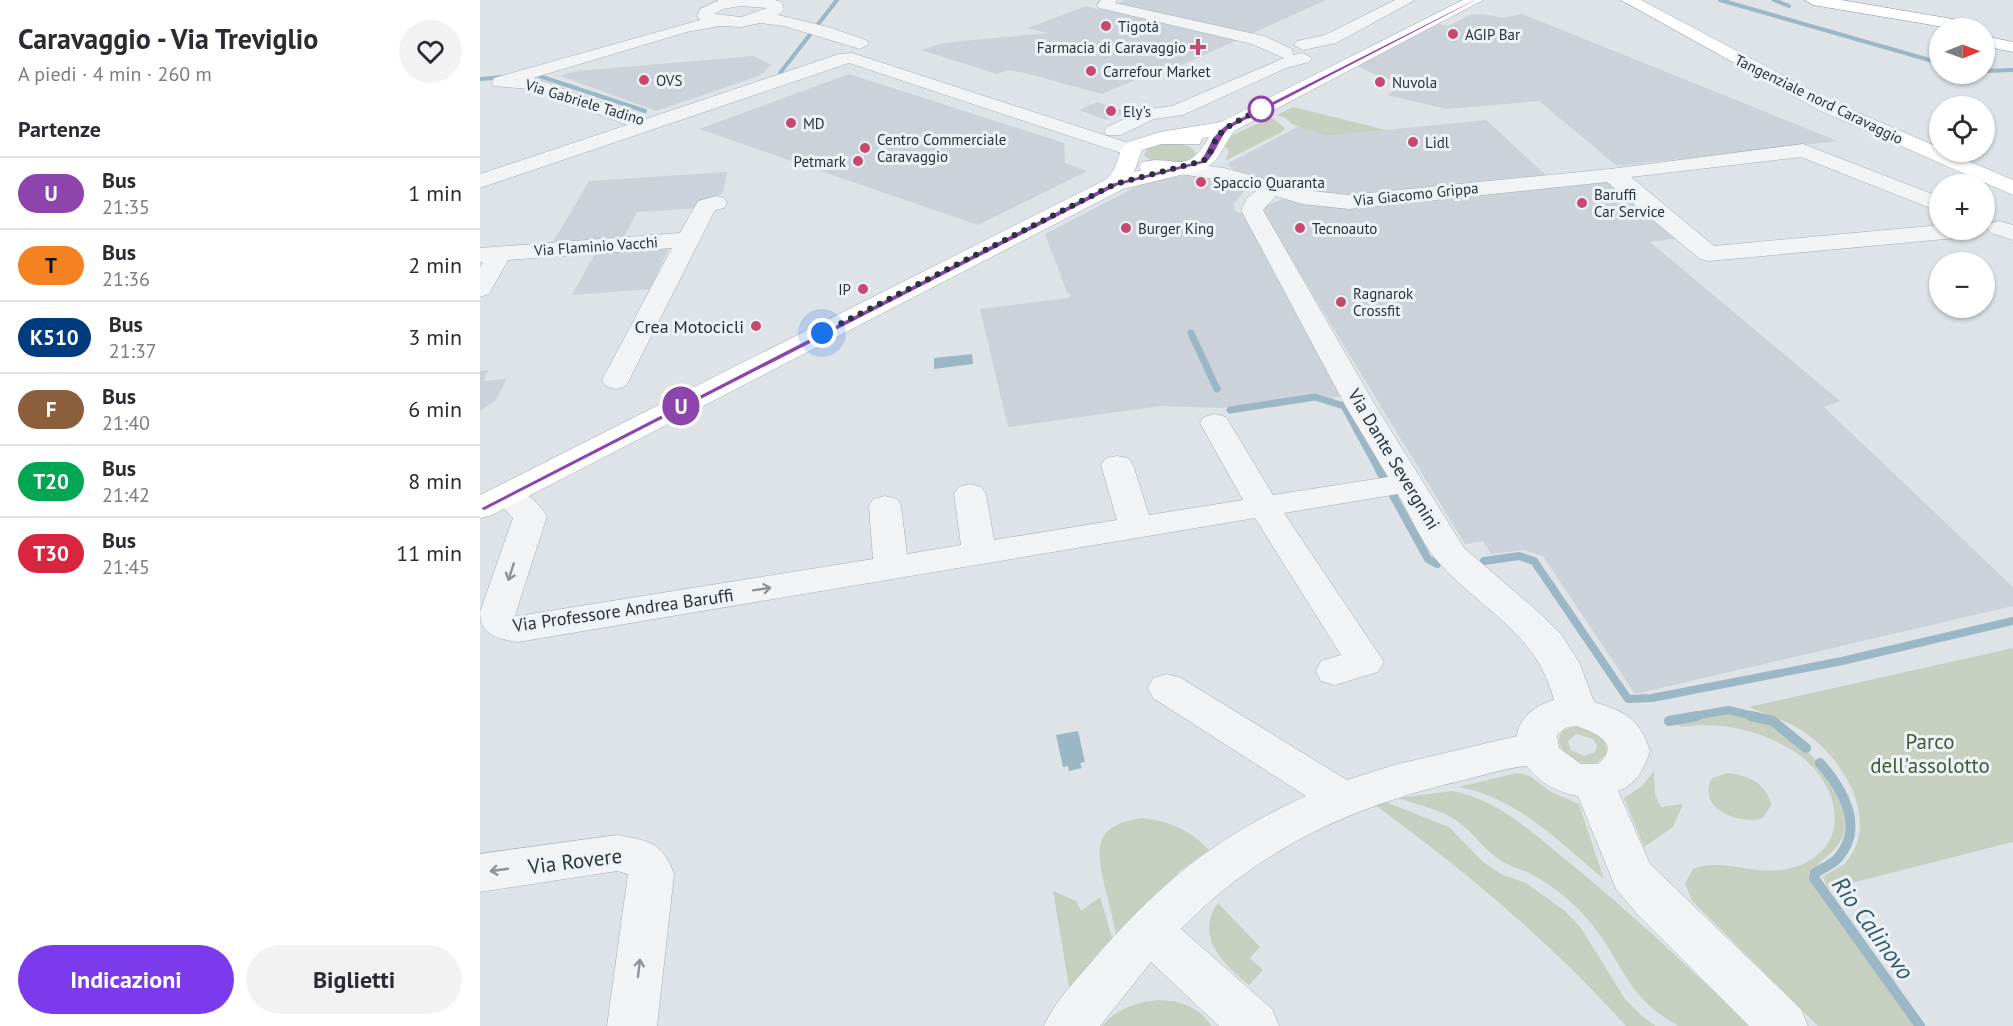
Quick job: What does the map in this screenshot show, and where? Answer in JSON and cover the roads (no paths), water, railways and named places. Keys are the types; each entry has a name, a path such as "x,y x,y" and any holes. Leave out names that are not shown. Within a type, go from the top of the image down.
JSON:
{"main road":[{"path":"1115,184 1126,168 1131,152 1161,139 1227,127 1475,0"},
{"name":"Tangenziale nord Caravaggio","path":"1629,0 1826,106 2013,188"},
{"path":"1804,0 1850,14 1929,30"},
{"path":"1813,0 1929,20"},
{"path":"1995,32 2013,36"},
{"path":"1995,43 2013,47"},
{"path":"505,506 1115,184 1197,164 1209,156 1217,137 1227,127"},
{"path":"1161,139 1204,144 1209,156"},
{"path":"1131,152 1132,159 1147,166 1175,169"}],"street":[{"path":"1109,0 1105,5 1267,44 1293,53 1323,56 1327,52 1326,43 1401,6 1407,0"},
{"path":"501,82 713,19 708,10 718,5 769,8 845,51 1114,131 1161,139"},
{"name":"Via Gabriele Tadino","path":"480,86 501,82 526,82 645,124 748,89 845,51"},
{"path":"1114,131 1150,114 1176,111 1293,53"},
{"path":"748,89 778,65"},
{"path":"971,90 1131,152"},
{"path":"480,181 645,124"},
{"name":"Via Giacomo Grippa","path":"1175,169 1224,174 1302,196 1349,201 1599,175 1612,176 1623,172 1803,150 1929,202"},
{"name":"Via Giacomo Grippa","path":"1209,156 1224,174"},
{"path":"1612,176 1622,181 1709,254 1929,234"},
{"name":"Via Dante Severgnini","path":"1273,188 1255,203 1252,210 1360,405 1395,485 1465,570 1541,635 1559,660 1577,711"},
{"name":"Via Flaminio Vacchi","path":"616,380 692,239 706,206 716,202"},
{"name":"Via Flaminio Vacchi","path":"480,289 490,254 692,239"},
{"path":"1215,423 1263,506 1365,662 1335,671"},
{"path":"1117,465 1136,527"},
{"name":"Via Professore Andrea Baruffi","path":"505,506 497,615 499,624 510,629 1395,485"},
{"path":"970,494 979,554"},
{"path":"885,506 891,568"},
{"path":"1167,688 1344,799"},
{"path":"1577,711 1592,714 1613,725 1627,741 1630,752 1627,764 1620,773 1608,779 1579,780 1553,768 1538,749 1536,739 1544,721 1558,713 1577,711"},
{"path":"1069,1026 1097,990 1150,932 1212,872 1261,840 1344,799 1377,786 1519,751 1538,749"},
{"path":"1593,781 1632,876 1654,902 1783,1026"},
{"name":"Via Rovere","path":"480,873 617,853 641,858 648,865 651,874 632,1026"},
{"path":"1150,932 1254,1026"}],"water":[{"path":"972,354 973,364 934,369 934,358"},
{"path":"1078,731 1085,762 1080,763 1082,768 1069,771 1068,766 1063,767 1056,735"}],"waterway":[{"path":"780,73 837,0"},
{"path":"1720,0 1929,60"},
{"path":"1774,0 1789,6"},
{"path":"1995,71 2013,70"},
{"path":"536,75 645,111"},
{"path":"480,79 504,77"},
{"path":"1191,333 1217,389"},
{"path":"1230,410 1315,397 1344,406 1380,472"},
{"path":"1379,470 1428,559 1437,564"},
{"path":"1484,561 1519,556 1534,561 1628,699 1652,698 1842,661 2013,621"},
{"name":"Rio Calinovo","path":"1689,717 1728,710 1758,717"},
{"name":"Rio Calinovo","path":"1669,721 1697,716"},
{"name":"Rio Calinovo","path":"1751,716 1773,721 1806,748"},
{"name":"Rio Calinovo","path":"1820,763 1843,796 1848,809 1850,834 1838,858 1815,873 1814,878 1920,1026"}],"place":[{"name":"Tigotà","path":"1106,26"},
{"name":"AGIP Bar","path":"1453,34"},
{"name":"Farmacia di Caravaggio","path":"1198,47"},
{"name":"Carrefour Market","path":"1091,71"},
{"name":"OVS","path":"644,80"},
{"name":"Nuvola","path":"1380,82"},
{"name":"Ely's","path":"1111,111"},
{"name":"MD","path":"791,123"},
{"name":"Lidl","path":"1413,142"},
{"name":"Centro Commerciale Caravaggio","path":"865,148"},
{"name":"Petmark","path":"858,161"},
{"name":"Spaccio Quaranta","path":"1201,182"},
{"name":"Baruffi Car Service","path":"1582,203"},
{"name":"Burger King","path":"1126,228"},
{"name":"Tecnoauto","path":"1300,228"},
{"name":"IP","path":"863,289"},
{"name":"Ragnarok Crossfit","path":"1341,302"},
{"name":"Crea Motocicli","path":"756,326"}],"park label":[{"name":"Parco dell'assolotto","path":"1930,753"}]}
